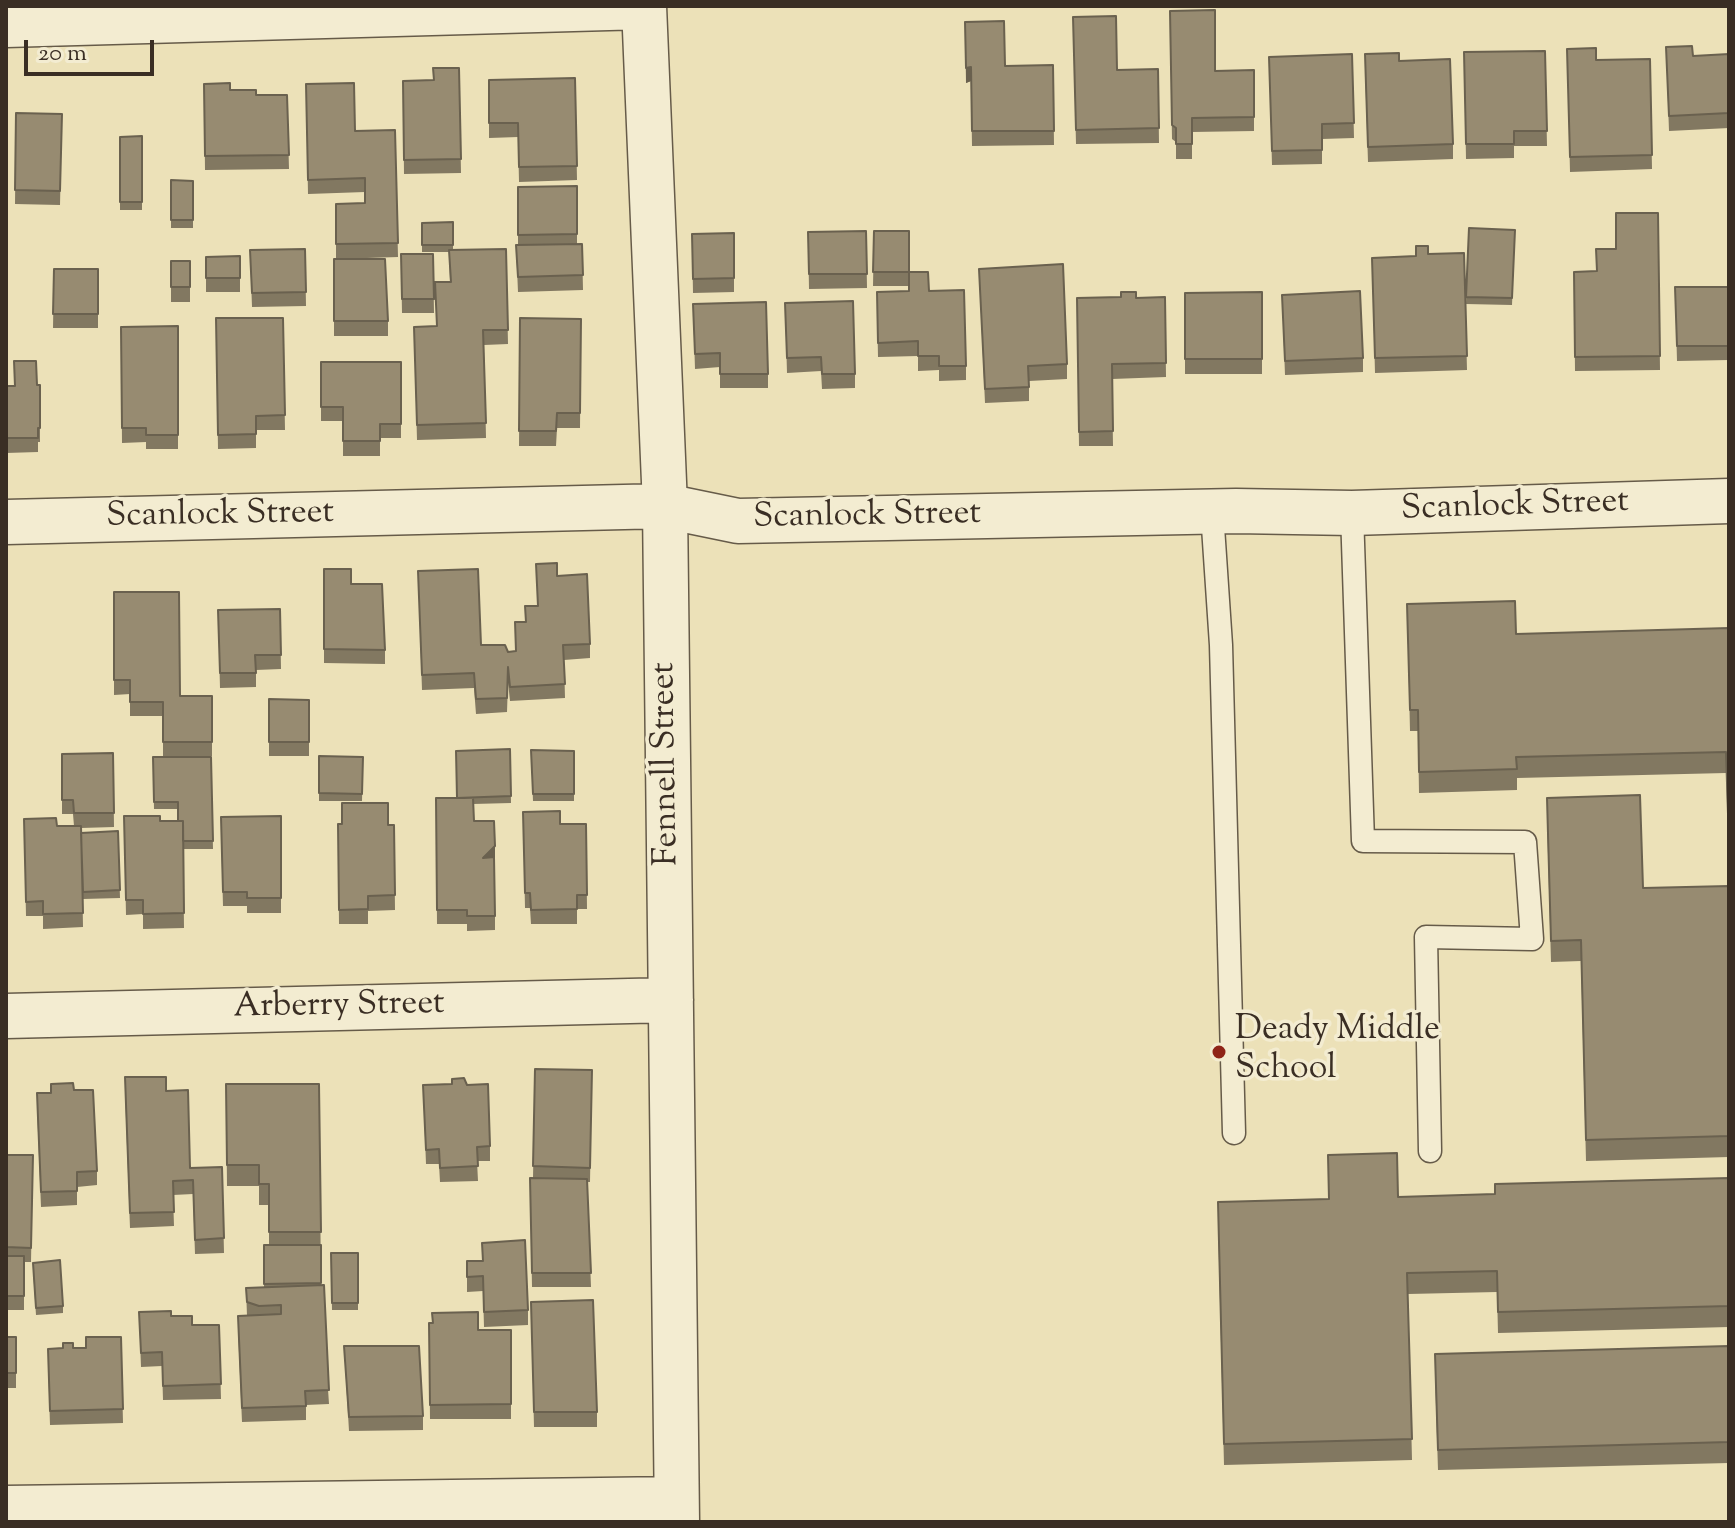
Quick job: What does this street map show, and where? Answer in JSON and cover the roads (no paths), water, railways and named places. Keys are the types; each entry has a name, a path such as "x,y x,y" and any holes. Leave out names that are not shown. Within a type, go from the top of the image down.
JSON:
{"street":[{"path":"6,25 644,6"},
{"name":"Fennell Street","path":"644,6 665,506 676,1510"},
{"name":"Scanlock Street","path":"6,522 665,506 738,521 1212,512 1352,513 1729,501"},
{"name":"Arberry Street","path":"6,1016 671,1000"},
{"path":"6,1508 676,1510"}],"lane":[{"path":"1212,512 1221,645 1234,1133"},
{"path":"1352,513 1363,841 1525,842 1532,939 1426,937 1430,1151"}],"place":[{"name":"Deady Middle School","path":"1219,1052"}]}
